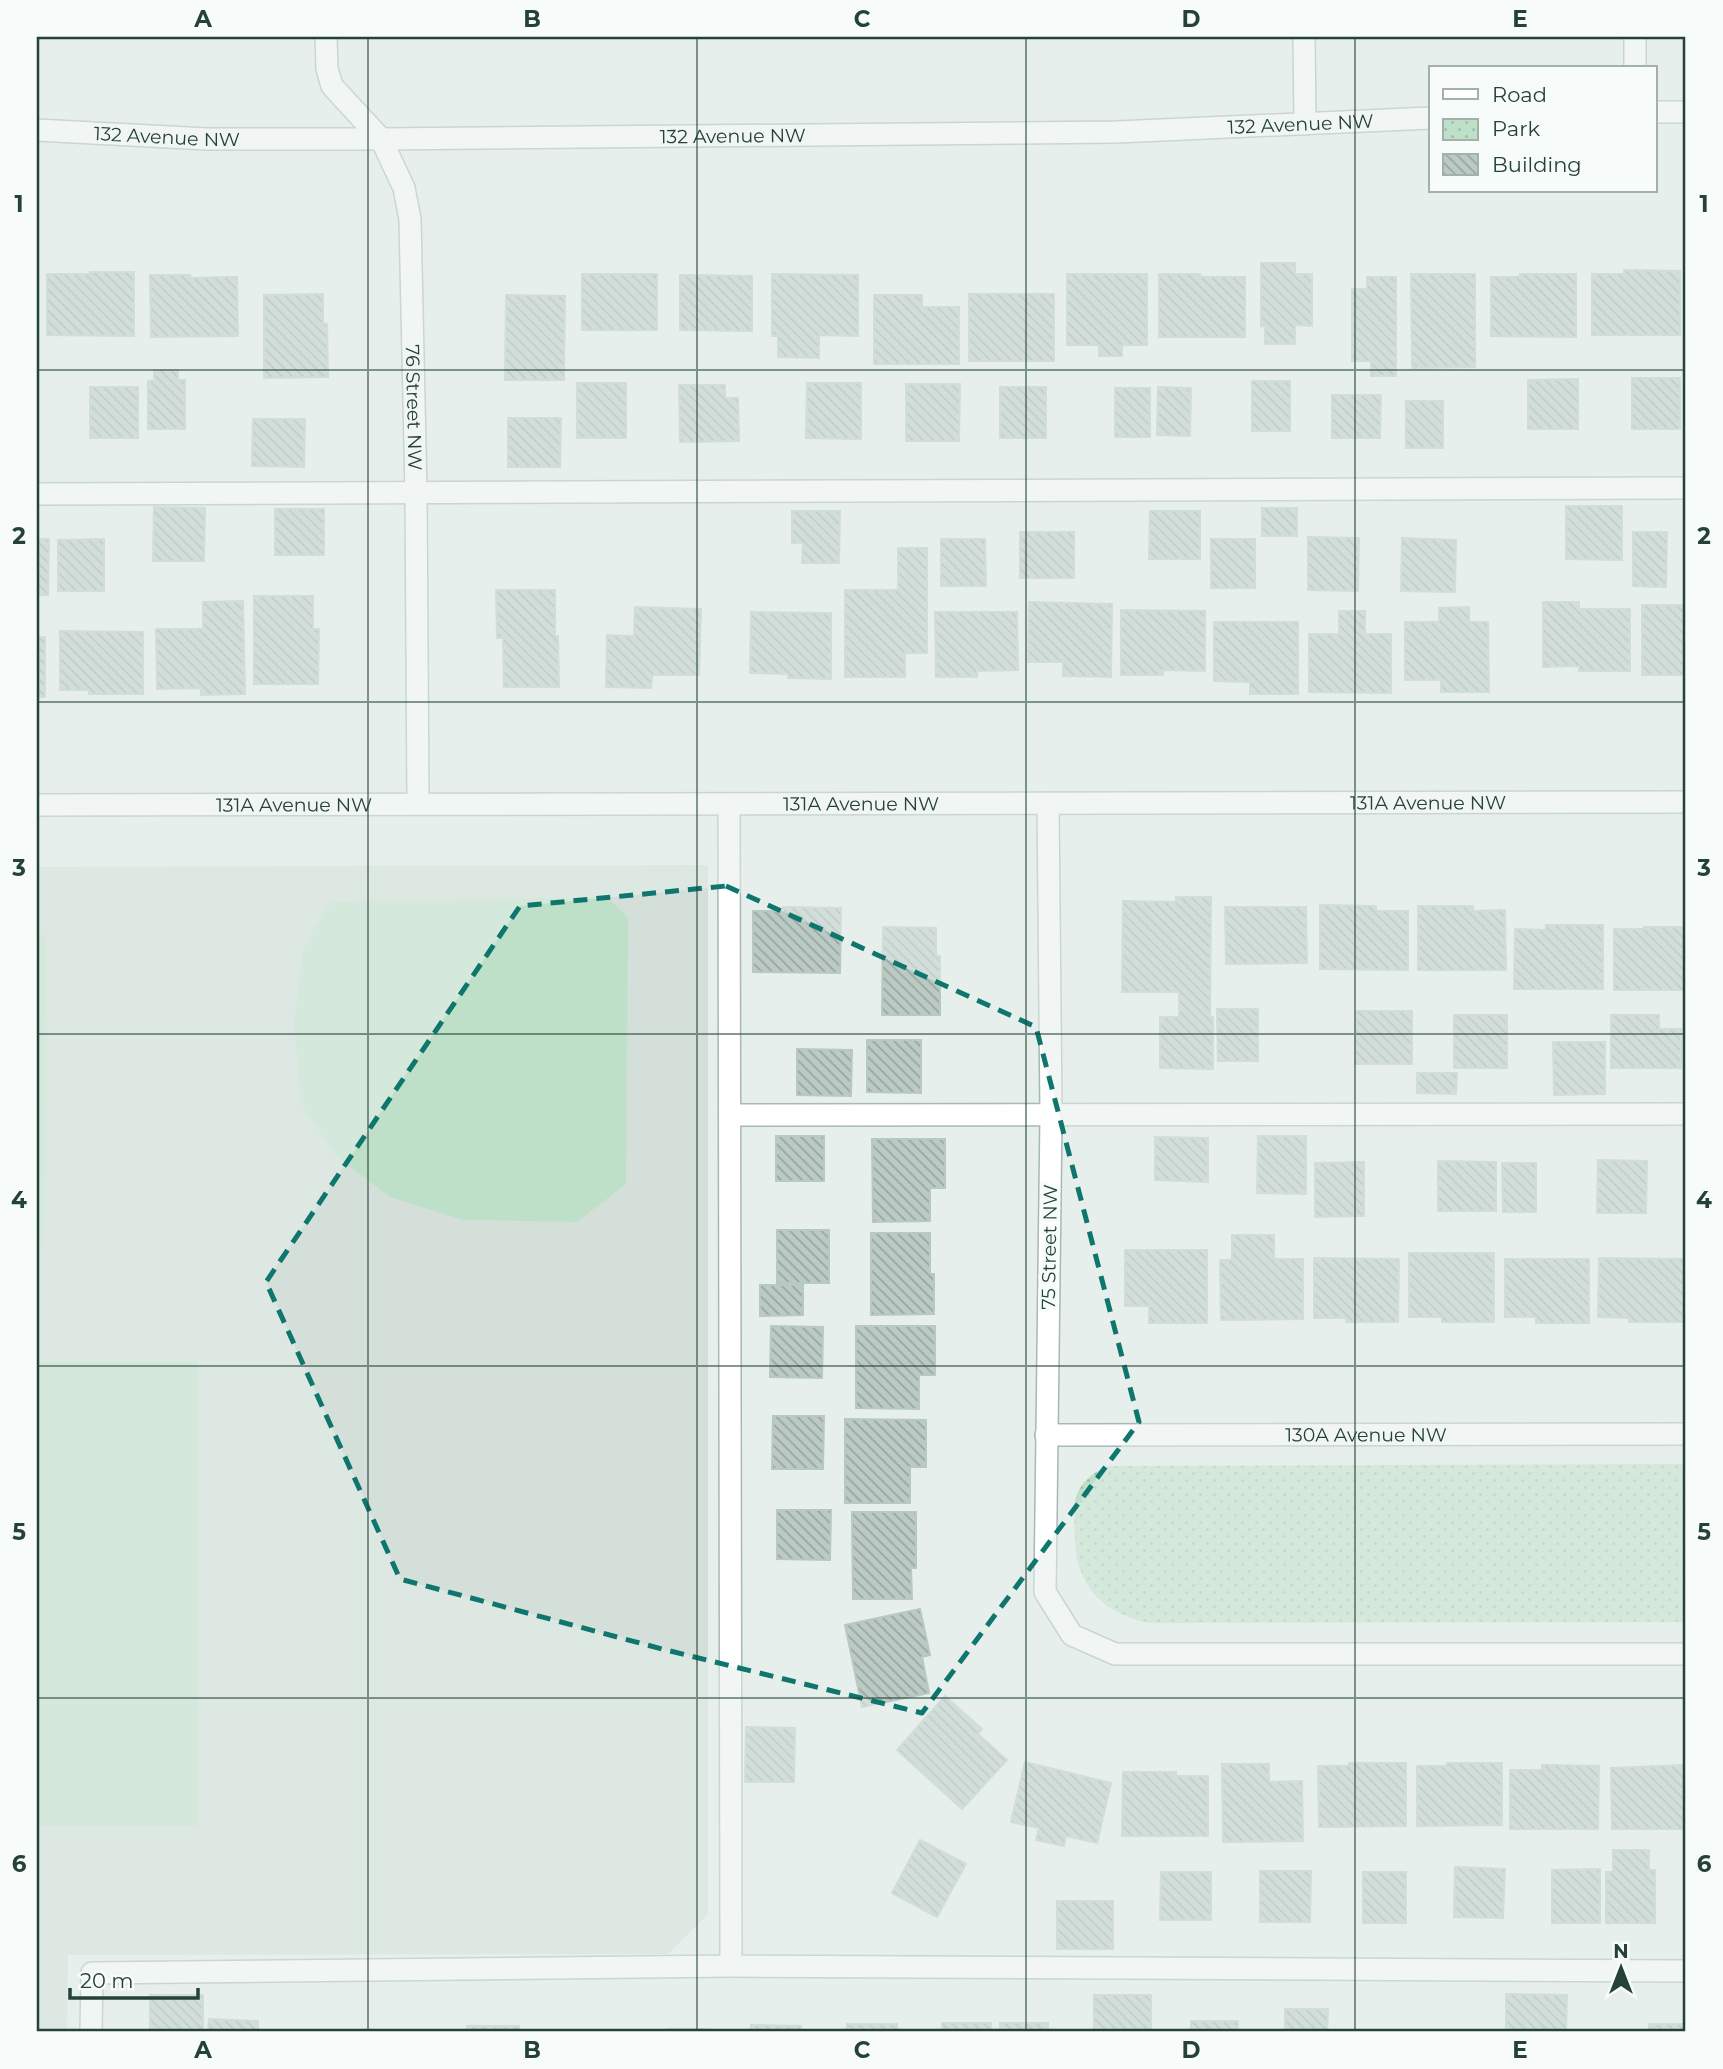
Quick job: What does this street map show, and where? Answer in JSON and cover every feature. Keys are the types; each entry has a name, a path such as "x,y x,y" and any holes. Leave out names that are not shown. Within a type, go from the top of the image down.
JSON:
{"street":[{"name":"76 Street NW","path":"327,37 327,69 332,86 353,112 381,139 404,188 410,219 416,492 418,803"},
{"path":"1304,37 1305,124"},
{"path":"1634,37 1635,66"},
{"path":"1656,112 1686,112"},
{"name":"132 Avenue NW","path":"37,130 207,139 381,139 1117,132 1429,118"},
{"path":"37,494 1686,488"},
{"name":"131A Avenue NW","path":"37,805 1686,802"},
{"name":"75 Street NW","path":"1048,804 1051,1115 1045,1592 1072,1635 1115,1654 1686,1654"},
{"path":"729,805 730,1966"},
{"path":"730,1115 1686,1114"},
{"name":"130A Avenue NW","path":"1046,1435 1686,1434"},
{"path":"91,2032 92,1973 730,1966 1686,1971"}],"highlighted area":[{"path":"726,886 1036,1027 1139,1422 922,1713 662,1649 400,1579 266,1282 520,906"}],"shaded area":[{"path":"708,865 708,1914 668,1954 68,1955 67,2032 37,2032 37,867"}],"green space":[{"path":"607,897 628,918 626,1184 577,1222 463,1220 390,1197 335,1155 301,1104 294,1021 303,949 330,902"},
{"path":"37,935 45,935 44,1247 37,1247"},
{"path":"37,1362 198,1362 198,1826 37,1826"},
{"path":"1686,1464 1686,1622 1150,1623 1124,1615 1102,1602 1088,1586 1077,1559 1075,1499 1082,1485 1090,1477 1108,1466"}],"building":[{"path":"1261,263 1295,263 1295,274 1312,274 1312,326 1295,325 1295,344 1265,344 1265,327 1261,326"},
{"path":"1624,270 1680,271 1680,335 1592,335 1592,274 1624,274"},
{"path":"134,272 134,336 47,335 47,274"},
{"path":"582,274 657,274 657,330 582,330"},
{"path":"772,274 858,275 858,336 819,335 819,358 778,357 778,336 772,336"},
{"path":"1067,274 1147,274 1147,345 1122,345 1122,356 1099,356 1099,345 1067,345"},
{"path":"1159,274 1245,277 1245,337 1159,337"},
{"path":"1411,274 1475,274 1475,367 1412,368"},
{"path":"1520,274 1576,274 1576,337 1491,336 1491,277 1520,277"},
{"path":"150,275 237,277 238,336 151,337"},
{"path":"680,275 752,276 752,331 680,330"},
{"path":"1367,277 1396,277 1396,376 1371,376 1371,361 1352,361 1352,289 1367,289"},
{"path":"323,294 323,324 327,324 328,377 264,378 264,295"},
{"path":"969,294 1054,294 1054,361 969,361"},
{"path":"506,295 565,296 564,380 505,380"},
{"path":"874,295 922,295 922,307 959,307 959,364 874,364"},
{"path":"154,370 178,370 178,380 185,380 185,429 148,429 148,381 154,381"},
{"path":"1632,378 1680,378 1680,429 1632,429"},
{"path":"1578,379 1578,429 1528,429 1528,380"},
{"path":"1252,381 1290,381 1290,431 1252,431"},
{"path":"577,383 626,383 626,438 577,438"},
{"path":"807,383 861,383 861,439 806,438"},
{"path":"906,384 960,384 959,441 906,441"},
{"path":"679,385 725,385 725,398 738,398 739,441 680,442"},
{"path":"90,387 138,387 138,438 90,438"},
{"path":"1000,387 1046,387 1046,438 1000,438"},
{"path":"1158,387 1191,388 1190,436 1157,435"},
{"path":"1115,388 1150,388 1150,437 1115,437"},
{"path":"1332,395 1381,395 1380,438 1332,438"},
{"path":"1406,401 1443,401 1443,448 1406,448"},
{"path":"508,418 561,418 560,467 508,467"},
{"path":"253,419 305,419 304,467 252,466"},
{"path":"1566,506 1622,506 1622,560 1566,559"},
{"path":"154,507 205,508 204,561 153,561"},
{"path":"1262,508 1297,508 1297,536 1262,536"},
{"path":"275,509 324,509 324,555 275,555"},
{"path":"792,511 840,511 839,563 802,563 803,543 792,543"},
{"path":"1150,511 1200,511 1200,559 1149,559"},
{"path":"1020,532 1074,532 1074,578 1020,578"},
{"path":"1633,532 1667,532 1666,587 1633,586"},
{"path":"1308,537 1359,538 1358,591 1308,590"},
{"path":"1402,538 1456,540 1455,592 1401,591"},
{"path":"37,539 49,539 48,595 37,595"},
{"path":"104,539 104,591 58,591 58,540"},
{"path":"941,539 985,539 986,586 941,586"},
{"path":"1211,539 1255,539 1255,588 1211,588"},
{"path":"898,548 927,548 927,653 905,653 905,677 845,677 845,590 898,590"},
{"path":"496,590 555,590 559,687 504,687 503,638 497,638"},
{"path":"254,596 313,596 313,629 319,629 318,684 254,684"},
{"path":"243,601 245,694 201,695 201,688 157,689 156,629 203,629 203,602"},
{"path":"1029,602 1112,604 1111,677 1063,676 1063,662 1028,662"},
{"path":"1543,602 1579,602 1579,609 1630,609 1630,671 1579,671 1579,666 1543,667"},
{"path":"1642,605 1686,605 1686,675 1642,675"},
{"path":"635,607 701,609 699,675 652,675 651,688 606,687 607,635 634,636"},
{"path":"1469,607 1469,622 1488,622 1489,692 1441,692 1441,680 1405,680 1405,622 1439,622 1439,608"},
{"path":"1121,610 1205,611 1205,671 1163,670 1163,675 1121,675"},
{"path":"1339,611 1365,611 1365,634 1391,634 1391,693 1309,692 1309,634 1339,634"},
{"path":"751,612 831,613 831,679 788,678 788,674 750,673"},
{"path":"935,612 1017,612 1018,670 977,671 977,677 936,677"},
{"path":"1214,622 1298,622 1298,694 1250,694 1250,682 1214,681"},
{"path":"60,631 143,632 143,694 89,694 89,690 60,690"},
{"path":"37,637 45,637 45,697 37,697"},
{"path":"1176,897 1211,897 1210,1017 1213,1017 1213,1069 1160,1068 1160,1017 1179,1017 1179,992 1122,992 1123,901 1176,902"},
{"path":"1320,905 1376,906 1376,911 1408,911 1408,970 1320,969"},
{"path":"1418,906 1473,906 1473,911 1505,910 1506,970 1418,970"},
{"path":"783,907 841,908 840,973 753,972 753,911 783,911"},
{"path":"1225,907 1306,907 1307,963 1226,964"},
{"path":"1546,925 1603,925 1603,989 1514,989 1515,929 1546,930"},
{"path":"883,927 936,928 936,956 940,956 940,1015 882,1015"},
{"path":"1686,927 1686,990 1614,990 1614,929"},
{"path":"1217,1009 1258,1009 1258,1061 1218,1061"},
{"path":"1356,1011 1412,1011 1412,1064 1355,1064"},
{"path":"1454,1015 1507,1015 1507,1068 1454,1068"},
{"path":"1611,1015 1659,1015 1659,1029 1681,1029 1681,1068 1611,1068"},
{"path":"867,1040 921,1040 921,1093 867,1092"},
{"path":"1553,1042 1605,1042 1605,1094 1554,1095"},
{"path":"797,1049 852,1050 851,1096 797,1095"},
{"path":"1417,1073 1457,1073 1456,1094 1417,1093"},
{"path":"776,1136 824,1136 824,1181 776,1181"},
{"path":"1258,1136 1306,1136 1306,1194 1257,1193"},
{"path":"1155,1137 1208,1138 1208,1182 1155,1180"},
{"path":"872,1139 945,1139 945,1188 930,1188 930,1221 873,1222"},
{"path":"1598,1160 1647,1161 1646,1213 1597,1213"},
{"path":"1438,1161 1496,1162 1496,1211 1438,1211"},
{"path":"1364,1162 1364,1216 1315,1217 1315,1163"},
{"path":"1502,1163 1536,1163 1536,1212 1503,1212"},
{"path":"777,1230 829,1230 829,1283 777,1283"},
{"path":"871,1233 930,1233 934,1314 871,1315"},
{"path":"1232,1235 1274,1235 1274,1259 1303,1259 1303,1319 1221,1320 1220,1260 1232,1260"},
{"path":"1125,1250 1207,1250 1207,1323 1149,1323 1149,1306 1125,1306"},
{"path":"1409,1253 1494,1253 1494,1322 1442,1322 1442,1317 1409,1317"},
{"path":"1314,1258 1399,1259 1398,1322 1346,1322 1346,1318 1314,1318"},
{"path":"1599,1258 1686,1259 1685,1322 1629,1322 1629,1318 1598,1317"},
{"path":"1505,1259 1589,1259 1589,1323 1536,1323 1536,1317 1505,1317"},
{"path":"760,1285 803,1285 803,1315 760,1316"},
{"path":"771,1326 823,1327 822,1378 770,1377"},
{"path":"856,1326 935,1326 935,1375 919,1375 919,1409 856,1408"},
{"path":"773,1416 824,1416 823,1469 772,1469"},
{"path":"845,1419 926,1420 926,1467 910,1467 910,1503 845,1503"},
{"path":"777,1510 831,1510 830,1560 777,1559"},
{"path":"852,1512 916,1512 916,1568 911,1568 912,1599 853,1599"},
{"path":"920,1609 930,1655 922,1657 929,1693 862,1707 845,1625"},
{"path":"945,1696 982,1729 978,1734 1007,1760 962,1809 897,1750"},
{"path":"746,1727 795,1728 794,1782 745,1782"},
{"path":"1025,1762 1111,1783 1097,1843 1066,1836 1064,1846 1036,1840 1039,1828 1011,1822"},
{"path":"1349,1763 1406,1763 1406,1826 1319,1827 1318,1766 1349,1766"},
{"path":"1447,1763 1502,1763 1502,1825 1417,1826 1417,1766 1447,1766"},
{"path":"1222,1764 1269,1764 1269,1782 1302,1781 1303,1841 1223,1842"},
{"path":"1542,1765 1599,1766 1598,1829 1510,1829 1510,1770 1542,1770"},
{"path":"1686,1765 1686,1829 1612,1829 1611,1768"},
{"path":"1123,1772 1176,1772 1176,1776 1208,1776 1208,1836 1122,1836"},
{"path":"920,1840 966,1864 937,1917 892,1893"},
{"path":"1613,1850 1649,1850 1649,1870 1655,1870 1655,1923 1606,1923 1606,1872 1613,1872"},
{"path":"1455,1867 1505,1869 1503,1918 1454,1917"},
{"path":"1600,1869 1600,1923 1552,1923 1552,1870"},
{"path":"1260,1871 1311,1871 1310,1922 1260,1922"},
{"path":"1161,1872 1211,1872 1211,1920 1160,1920"},
{"path":"1363,1872 1406,1872 1406,1923 1363,1923"},
{"path":"1057,1901 1113,1901 1113,1949 1057,1949"},
{"path":"1506,1994 1567,1995 1566,2032 1506,2032"},
{"path":"150,1995 203,1995 203,2032 150,2032"},
{"path":"1094,1995 1151,1995 1151,2032 1094,2031"},
{"path":"1285,2009 1328,2009 1327,2032 1285,2032"},
{"path":"209,2019 258,2021 258,2032 208,2032"},
{"path":"1191,2021 1238,2021 1238,2032 1191,2032"},
{"path":"942,2023 991,2023 991,2032 942,2032"},
{"path":"1000,2023 1048,2023 1048,2032 1000,2032"},
{"path":"847,2024 897,2024 897,2032 847,2032"},
{"path":"1649,2024 1686,2024 1686,2032 1649,2032"},
{"path":"751,2025 801,2026 801,2032 751,2032"},
{"path":"467,2026 519,2026 519,2032 467,2032"},
{"path":"667,2029 704,2029 704,2032 667,2032"},
{"path":"355,2030 355,2032 308,2032"}]}
